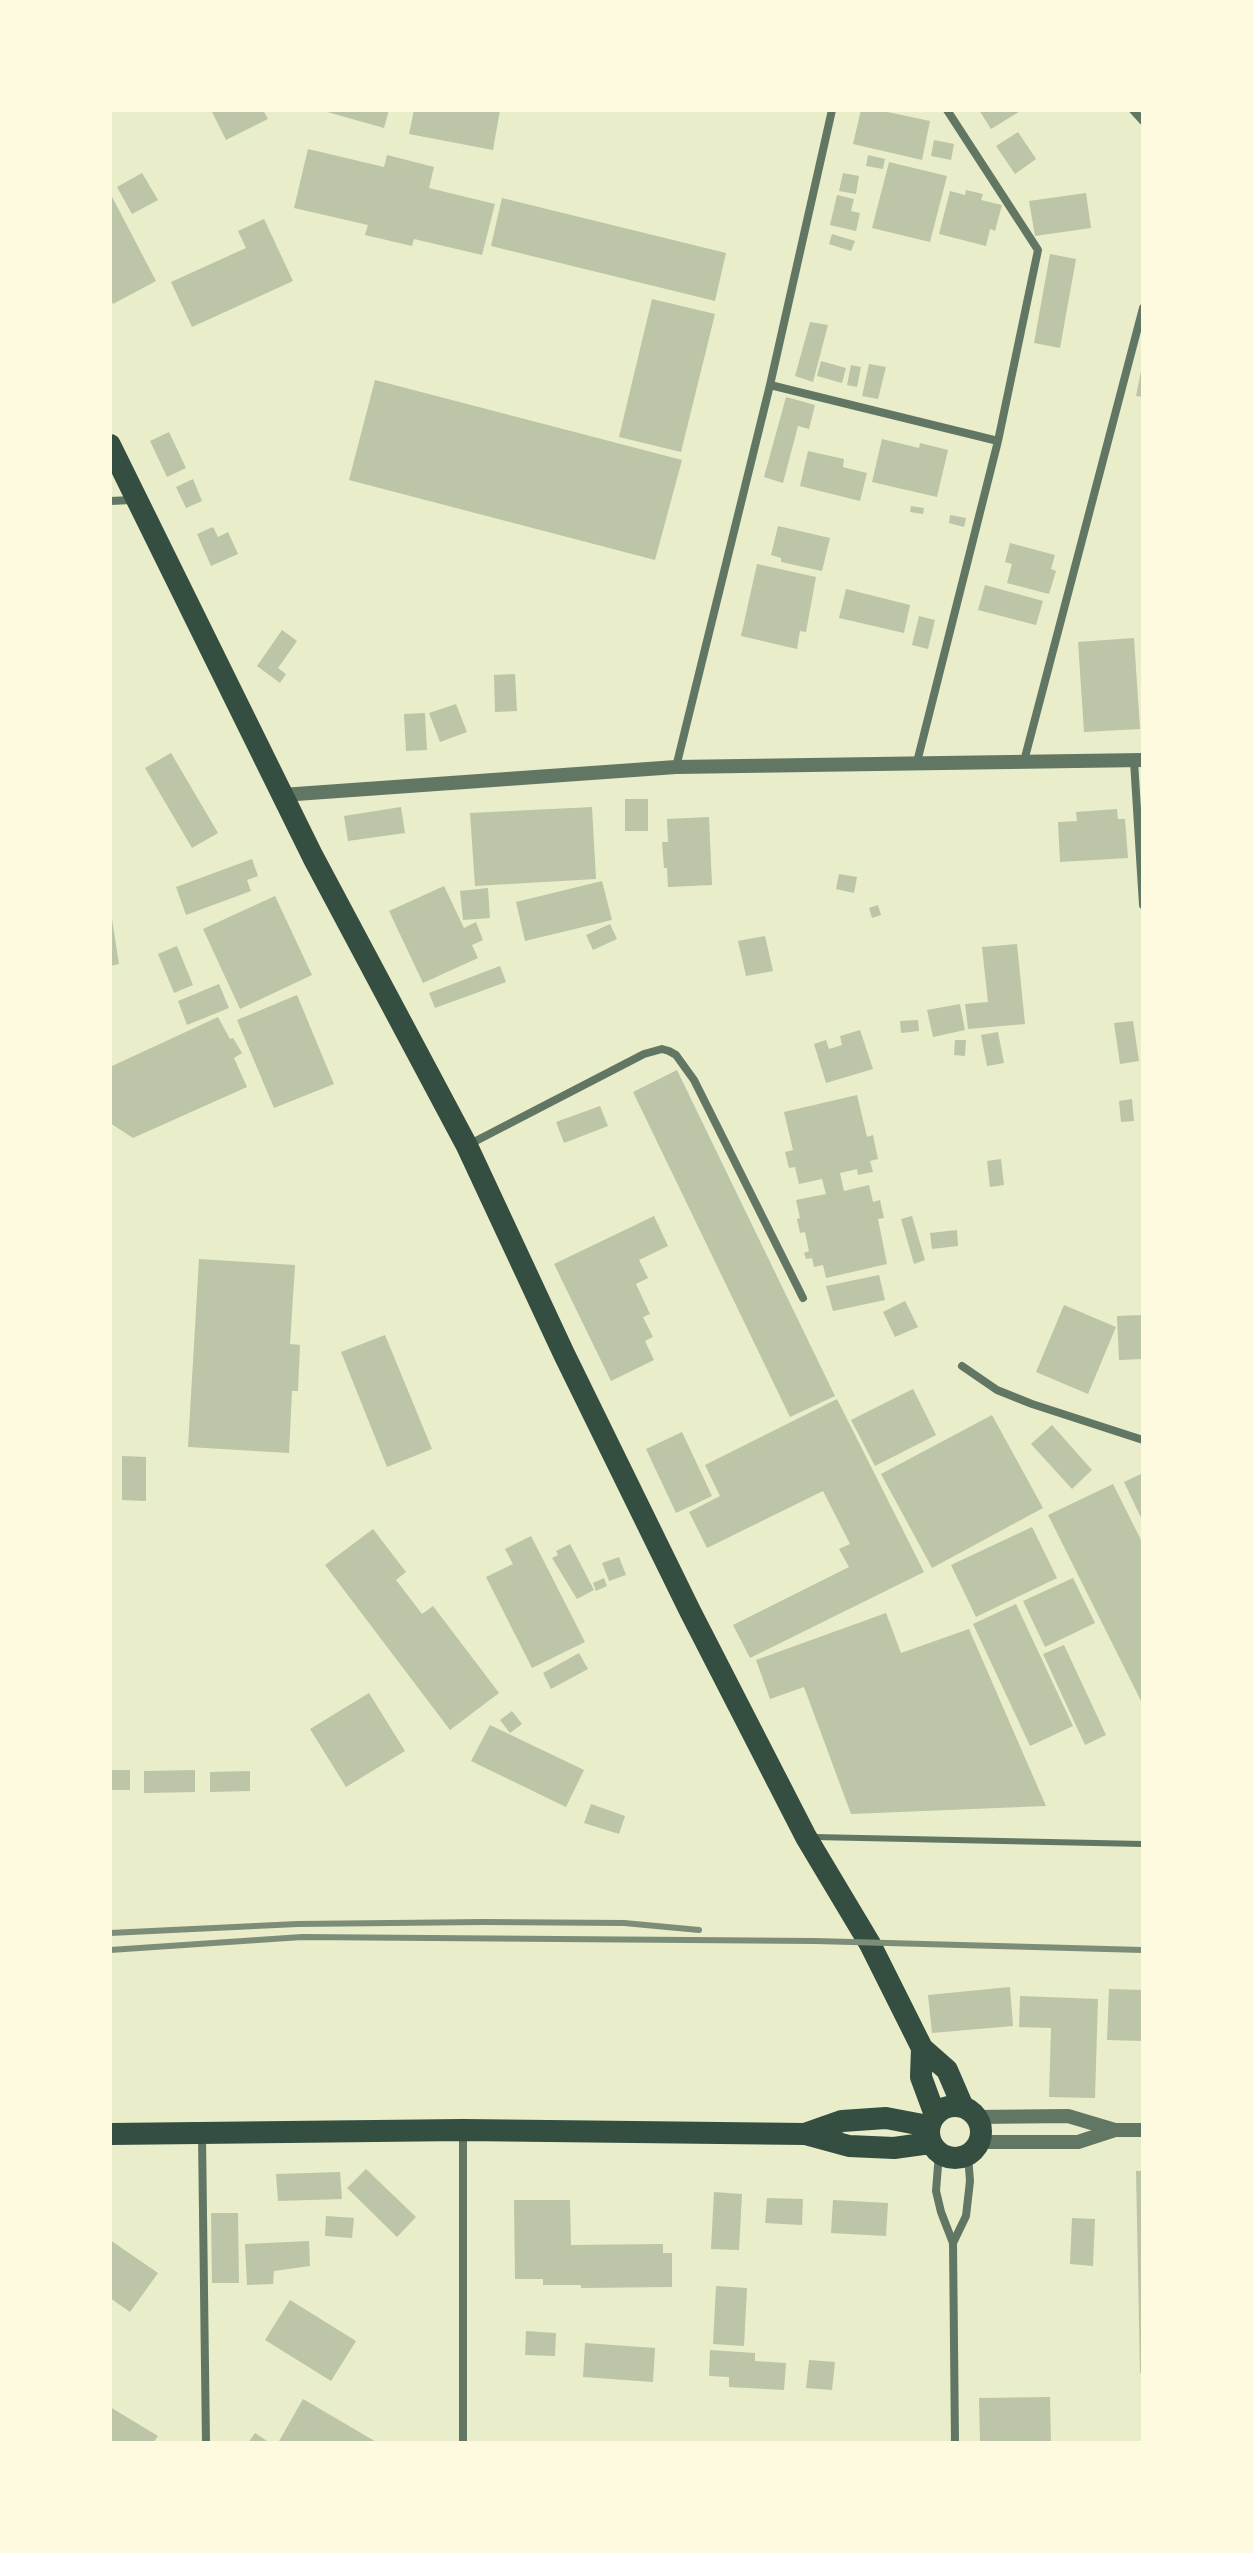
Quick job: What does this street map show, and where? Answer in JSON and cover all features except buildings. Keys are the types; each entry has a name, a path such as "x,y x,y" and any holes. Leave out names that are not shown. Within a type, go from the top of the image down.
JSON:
{"highway":[{"path":"110,445 282,795 467,1146 592,1412 806,1837 870,1944 922,2048 947,2070 970,2112 981,2125 974,2148 951,2158 933,2134 921,2077 922,2048"},
{"path":"933,2134 945,2107 970,2112"},
{"path":"110,2134 463,2130 805,2134 842,2121 886,2118 933,2134"}],"street":[{"path":"676,767 770,385 832,110"},
{"path":"917,762 998,441 1038,250 947,110"},
{"path":"1133,110 1143,121"},
{"path":"1024,761 1143,308"},
{"path":"770,385 998,441"},
{"path":"110,501 137,499"},
{"path":"282,795 676,767 1138,761 1143,905"},
{"path":"467,1146 644,1054 662,1049 669,1051 676,1055 694,1080 803,1298"},
{"path":"962,1366 997,1390 1143,1440"},
{"path":"970,2112 1068,2116 1115,2130 1143,2130"},
{"path":"463,2130 463,2443"},
{"path":"953,2243 966,2216 974,2148 1078,2142 1115,2130"},
{"path":"202,2132 206,2443"},
{"path":"933,2134 936,2191 953,2243 955,2443"}],"lane":[{"path":"806,1837 1143,1844"}],"railway":[{"path":"110,1933 297,1924 484,1922 624,1923 699,1930"},
{"path":"110,1950 302,1937 815,1941 1143,1950"}]}
